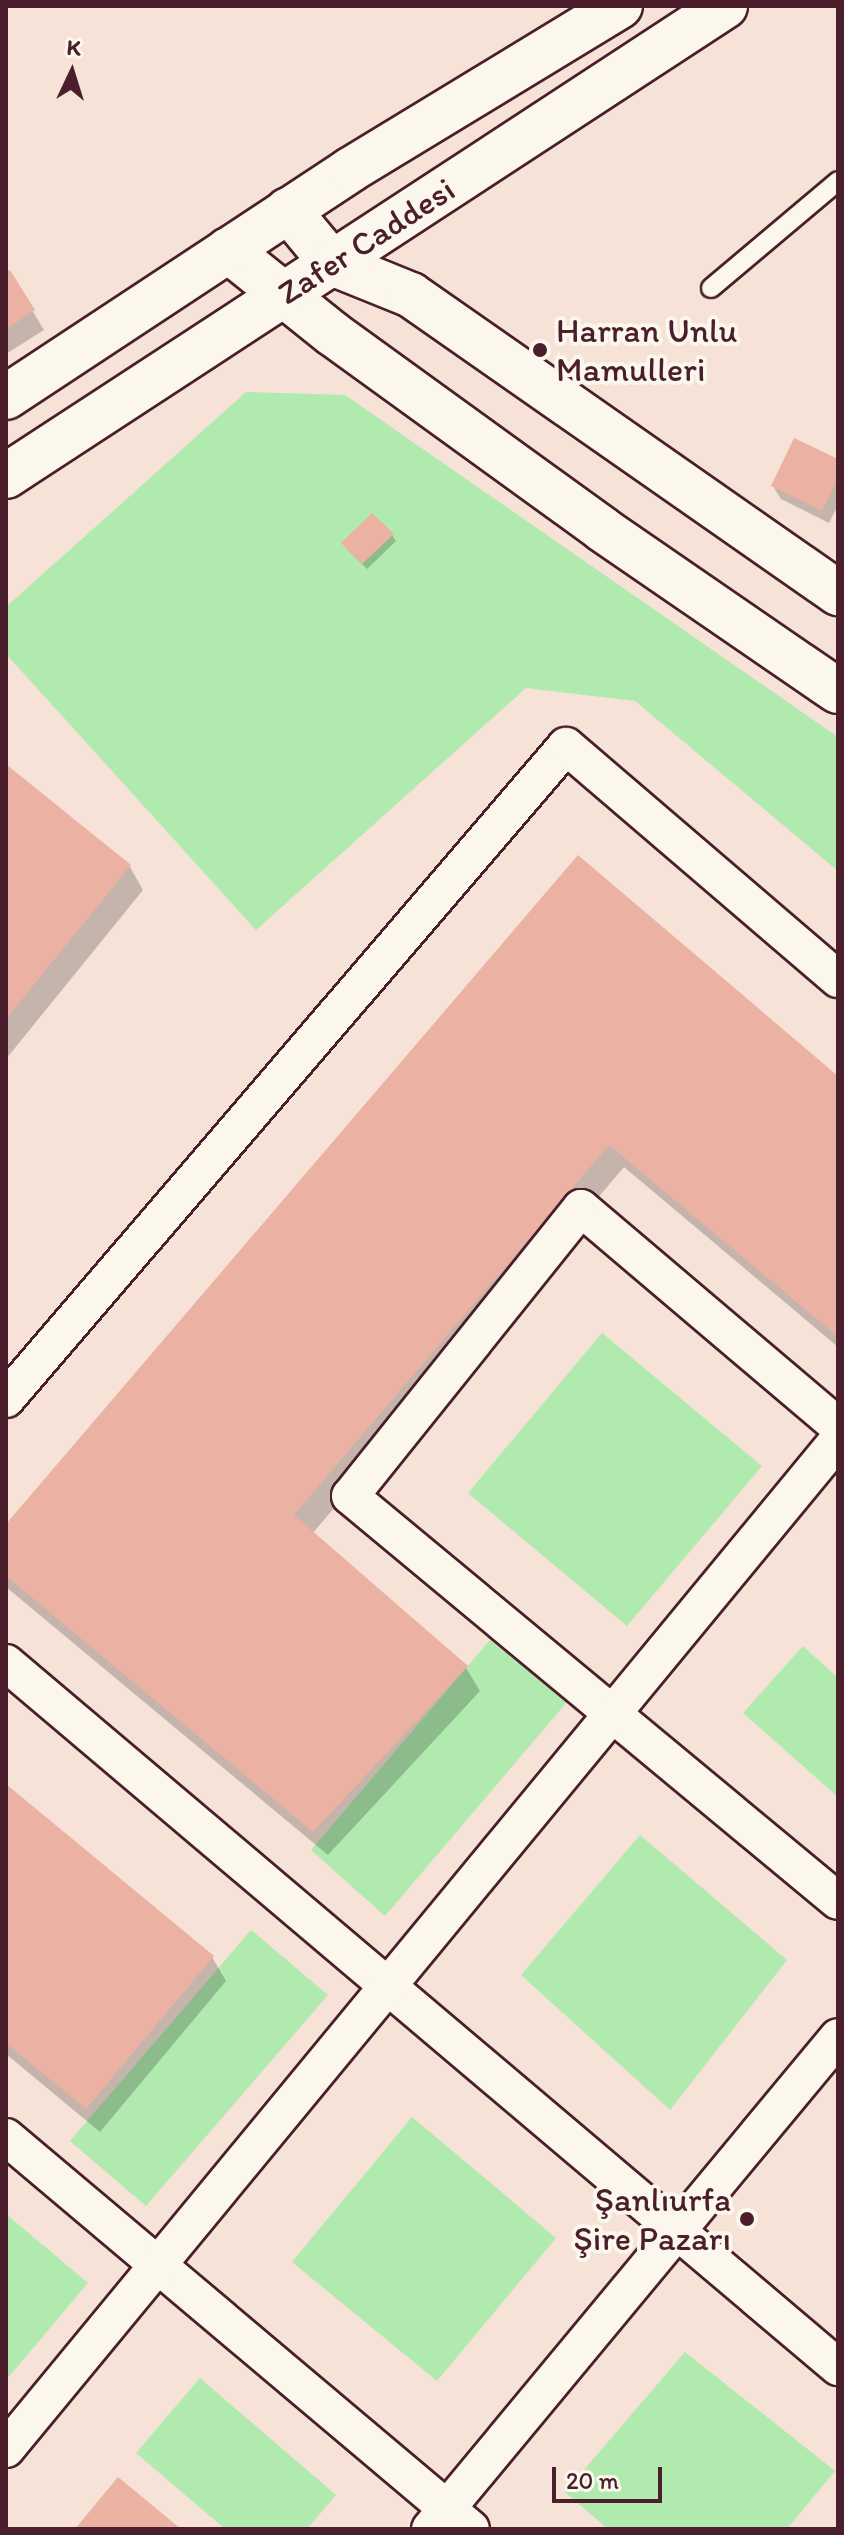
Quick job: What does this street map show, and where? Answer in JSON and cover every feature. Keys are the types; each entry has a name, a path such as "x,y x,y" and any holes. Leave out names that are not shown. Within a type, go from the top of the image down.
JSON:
{"main road":[{"name":"Zafer Caddesi","path":"6,397 288,210 620,6"},
{"name":"Zafer Caddesi","path":"6,476 725,6"},
{"path":"288,210 332,263 411,295 838,593"},
{"path":"228,250 602,529 838,691"}],"street":[{"path":"6,1399 566,746 838,979"},
{"path":"838,1426 581,1208 350,1496 838,1901"},
{"path":"6,2449 838,1440"},
{"path":"6,1663 838,2367"},
{"path":"6,2137 158,2265 449,2522 677,2231 838,2037"}],"lane":[{"path":"711,288 838,181"}],"green space":[{"path":"246,392 345,395 838,737 838,871 635,701 526,688 256,930 6,654 6,607"},
{"path":"602,1333 762,1466 627,1626 468,1493"},
{"path":"490,1640 567,1702 385,1916 311,1850"},
{"path":"803,1646 838,1678 838,1797 743,1713"},
{"path":"640,1835 787,1960 670,2110 521,1975"},
{"path":"251,1930 328,1995 146,2206 70,2141"},
{"path":"412,2117 556,2238 437,2381 292,2262"},
{"path":"6,2214 88,2283 6,2380"},
{"path":"685,2352 835,2471 787,2529 608,2529 565,2492"},
{"path":"200,2378 336,2495 307,2529 225,2529 136,2453"}],"building":[{"path":"10,270 35,310 6,329 6,272"},
{"path":"794,438 838,459 838,478 822,511 771,486"},
{"path":"372,513 394,534 362,564 341,543"},
{"path":"6,767 131,865 6,1019"},
{"path":"578,855 838,1076 838,1337 609,1145 294,1515 468,1666 313,1832 6,1576 6,1524"},
{"path":"6,1784 214,1956 86,2109 6,2043"},
{"path":"118,2477 181,2529 75,2529"}],"place":[{"name":"Harran Unlu Mamulleri","path":"540,350"},
{"name":"Şanlıurfa Şire Pazarı","path":"747,2219"}]}
